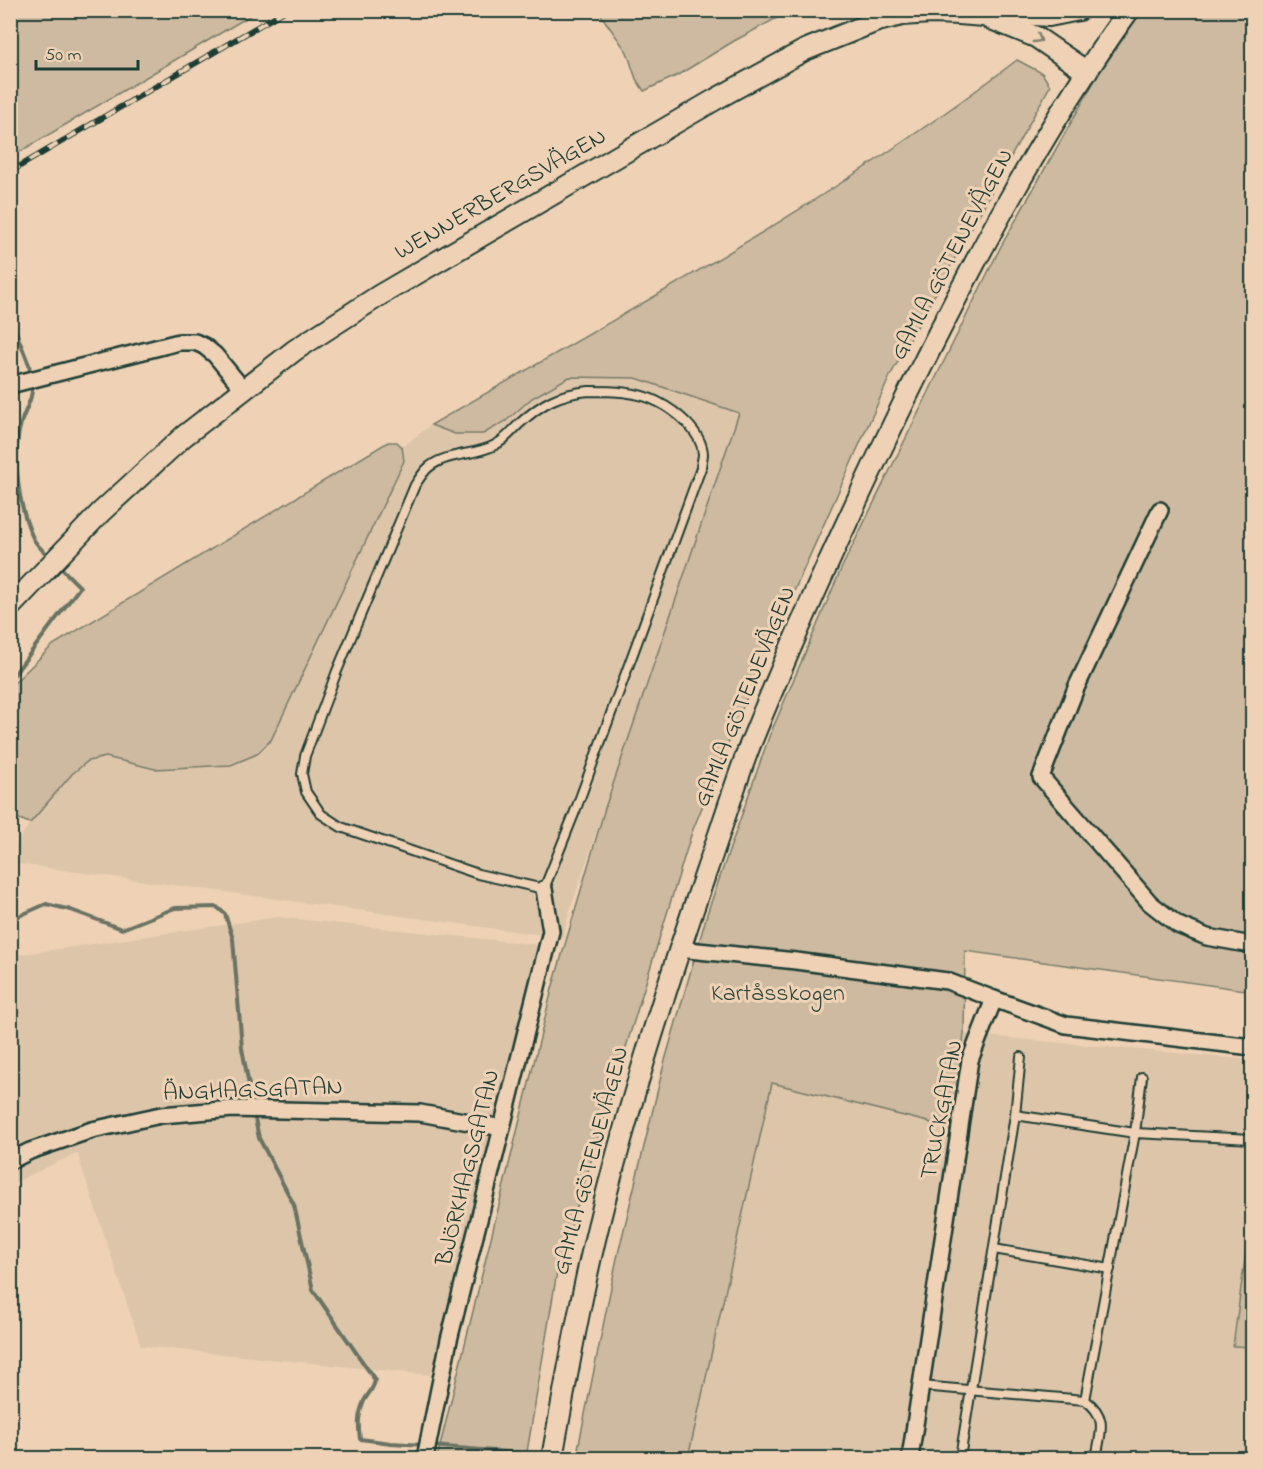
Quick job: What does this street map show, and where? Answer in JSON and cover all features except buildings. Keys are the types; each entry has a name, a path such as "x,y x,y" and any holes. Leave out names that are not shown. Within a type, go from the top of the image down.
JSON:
{"street":[{"path":"984,16 1000,14 1049,16 1079,10"},
{"name":"GAMLA GÖTENEVÄGEN","path":"552,1458 579,1313 632,1100 679,949 748,750 857,500 968,276 1040,148 1129,10"},
{"name":"WENNERBERGSVÄGEN","path":"10,607 101,512 184,436 243,389 334,323 716,99 805,50 877,21 902,15 931,13 984,16 1036,37 1087,72"},
{"path":"10,385 179,342 195,342 215,355 243,389"},
{"path":"1160,510 1076,688 1041,777 1150,903 1178,925 1207,937 1252,945"},
{"name":"BJÖRKHAGSGATAN","path":"425,1458 449,1340 551,931 544,889"},
{"path":"679,949 796,961 947,981 1066,1025 1252,1047"},
{"name":"TRUCKGATAN","path":"910,1458 970,1060 994,999"},
{"name":"ÄNGHAGSGATAN","path":"10,1161 30,1151 92,1130 161,1115 233,1109 420,1113 502,1128"}],"lane":[{"path":"600,391 638,396 657,401 690,427 700,442 703,454 701,468 580,798 544,889 478,873 341,827 321,814 306,792 302,774 305,756 337,671 415,485 430,466 455,455 479,452 497,445 532,412 548,401 569,393 600,391"},
{"path":"960,1458 1015,1115 1021,1057"},
{"path":"1085,1400 1135,1133 1142,1077"},
{"path":"1015,1115 1135,1133 1252,1139"},
{"path":"994,1249 1110,1269"},
{"path":"921,1386 1085,1400 1095,1407 1102,1425 1096,1458"}],"shaded area":[{"path":"569,377 636,378 739,413 570,910 563,938 11,863 11,851 30,823 72,774 88,761 106,757 155,769 230,765 257,754 271,740 404,461 402,447 431,425 455,434 506,421 532,398"},
{"path":"278,917 540,945 430,1375 141,1346 77,1153 11,1184 10,956"},
{"path":"964,1034 1252,1060 1252,1208 1233,1346 1252,1347 1252,1458 688,1458 772,1083 952,1128"}],"green space":[{"path":"11,10 258,10 258,11 11,157"},
{"path":"598,11 790,11 678,75 644,91 636,79 627,52"},
{"path":"1142,11 1252,11 1252,991 965,951 964,1034 952,1128 772,1083 688,1458 576,1458 617,1258 664,1064 708,911 769,737 842,567 1000,248 1098,75"},
{"name":"Kartåsskogen","path":"1017,60 1042,73 1050,86 890,376 749,692 692,832 557,1272 526,1458 437,1458 552,989 605,808 739,413 636,378 569,377 532,398 506,421 483,434 455,434 431,425 656,296 804,207 947,111"},
{"path":"388,442 397,442 402,447 404,461 271,740 257,754 231,765 155,769 106,757 88,761 72,774 30,823 11,816 11,686 53,645"},
{"path":"1252,1208 1252,1347 1233,1346"}],"waterway":[{"path":"10,317 29,365 31,376"},
{"path":"32,384 18,440 18,484 24,514 34,540 50,557"},
{"path":"10,680 80,587 59,566"},
{"path":"10,920 46,904 71,910 122,929 175,908 217,907 225,914 233,939 242,1048 253,1107"},
{"path":"254,1114 259,1138 294,1205 313,1290 375,1380 361,1410 360,1439 424,1445"},
{"path":"432,1446 547,1455"},
{"path":"557,1456 577,1458"}],"railway":[{"path":"10,172 286,10"}]}
